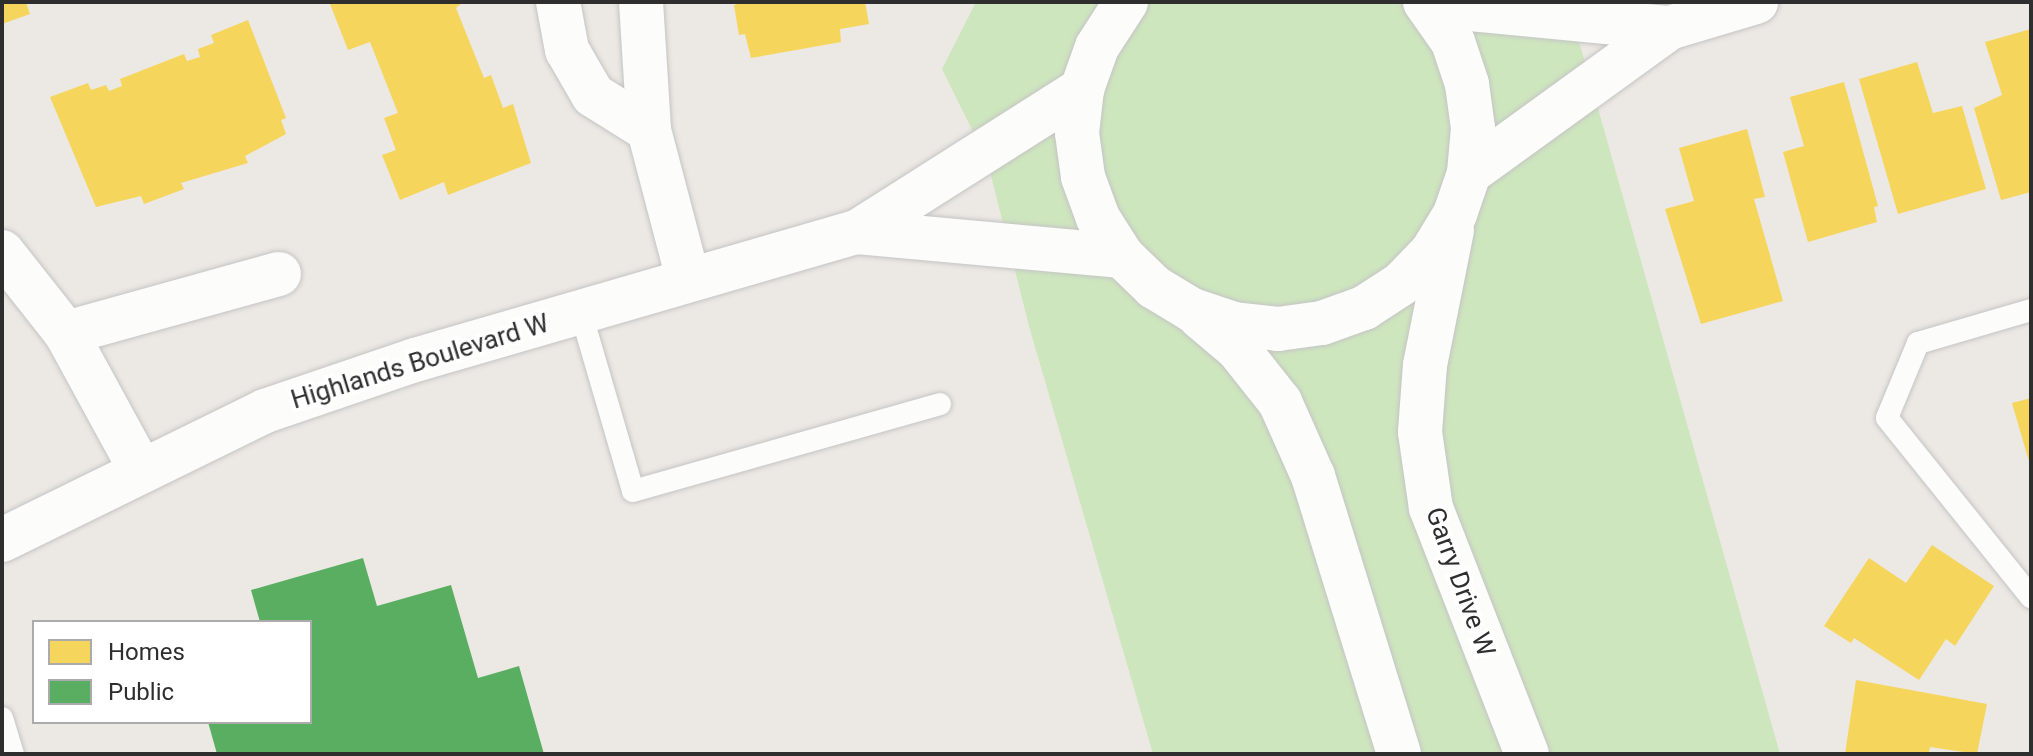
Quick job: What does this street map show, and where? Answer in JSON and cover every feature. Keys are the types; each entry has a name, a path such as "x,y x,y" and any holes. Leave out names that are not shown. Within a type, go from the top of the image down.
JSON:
{"street":[{"path":"558,2 567,50 593,95 649,130"},
{"path":"641,2 649,130 688,279"},
{"path":"1469,173 1669,28 1756,2"},
{"path":"1122,4 1097,47 1082,89 1077,133 1083,177 1098,218 1122,256 1154,287 1192,310 1238,349 1280,402 1313,476 1399,754"},
{"path":"1427,4 1669,28"},
{"path":"1192,310 1234,324 1278,329 1322,323 1364,308 1411,273 1455,214 1469,173 1473,128 1467,84 1453,42 1427,4"},
{"name":"Highlands Boulevard W","path":"2,540 140,469 265,411 415,360 857,232 1082,89"},
{"name":"Garry Drive W","path":"1455,214 1425,365 1422,447 1431,508 1527,754"},
{"name":"Highlands Boulevard W","path":"857,232 1122,256"},
{"path":"2,252 66,333 140,469"},
{"path":"66,333 279,274"}],"lane":[{"path":"2031,310 1918,343 1887,418 2031,597"},
{"path":"581,313 633,491 940,404"},
{"path":"2,718 13,754"}],"green space":[{"path":"976,2 1568,2 1780,754 1153,754 1029,326 987,160 942,69"}],"building: Homes":[{"path":"2,2 26,2 30,14 2,24"},
{"path":"463,2 456,8 484,78 491,75 503,108 513,104 531,163 448,195 444,182 400,200 382,155 396,150 384,118 398,113 370,42 348,50 330,4"},
{"path":"743,2 865,2 869,24 840,29 841,42 751,58 745,34 739,35 734,5"},
{"path":"248,20 286,118 281,120 286,134 245,156 248,163 181,183 184,189 144,204 141,196 96,207 50,97 88,83 91,90 106,85 109,91 122,86 120,79 184,54 187,61 200,57 198,49 214,43 211,35"},
{"path":"2031,29 2031,192 2001,200 1974,108 2002,95 1985,42"},
{"path":"1917,62 1933,113 1962,106 1986,189 1898,214 1859,79"},
{"path":"1844,82 1878,206 1874,207 1877,222 1808,242 1783,152 1804,146 1790,97"},
{"path":"1747,129 1765,197 1754,199 1783,301 1701,324 1665,209 1694,201 1679,148"},
{"path":"2031,398 2031,465 2030,465 2012,403"},
{"path":"1932,545 1994,586 1955,646 1946,639 1919,680 1854,638 1851,643 1824,626 1869,558 1906,583"},
{"path":"1856,680 1987,704 1977,754 1930,747 1929,754 1845,754"}],"building: Public":[{"path":"363,558 377,606 451,585 478,678 519,666 544,754 217,754 209,724 312,724 312,620 259,620 251,590"}]}
